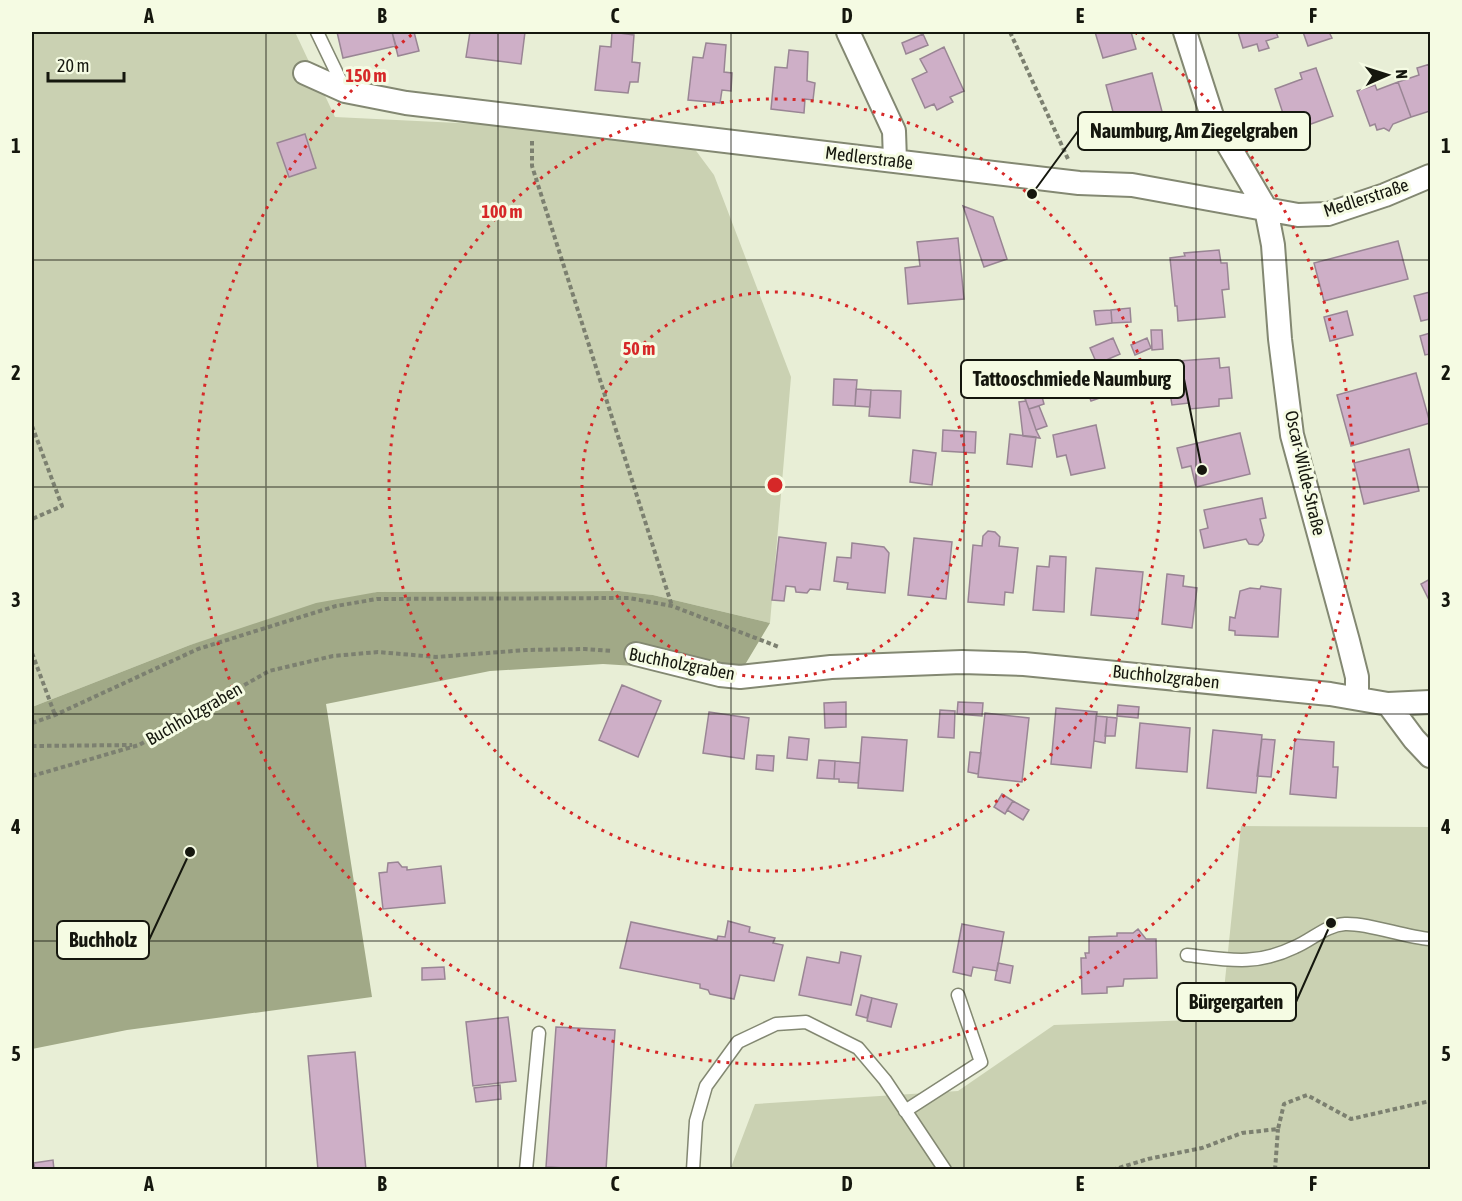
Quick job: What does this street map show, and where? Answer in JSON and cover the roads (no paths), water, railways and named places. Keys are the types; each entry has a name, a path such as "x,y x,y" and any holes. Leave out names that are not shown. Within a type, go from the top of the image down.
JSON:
{"street":[{"path":"849,32 894,131 895,161"},
{"name":"Oscar-Wilde-Straße","path":"1185,32 1213,119 1266,209 1273,245 1280,339 1292,435 1357,677 1357,698"},
{"name":"Medlerstraße","path":"305,73 345,91 406,103 1079,183 1132,185 1298,215 1328,214 1385,195 1431,176"},
{"name":"Buchholzgraben","path":"636,654 720,675 740,677 831,667 962,662 1024,664 1357,698 1388,704 1431,702"},
{"path":"1388,704 1414,739 1431,756"}],"lane":[{"path":"317,32 345,91"},
{"path":"1188,955 1243,961 1274,956 1296,947 1329,928 1345,924 1431,939"},
{"path":"905,1111 981,1062 958,995"},
{"path":"693,1170 696,1122 706,1086 738,1042 776,1024 806,1022 858,1048 885,1080 945,1170"},
{"path":"526,1170 539,1033"}],"place":[{"name":"Naumburg, Am Ziegelgraben","path":"1032,194"},
{"name":"Tattooschmiede Naumburg","path":"1202,470"},
{"name":"Buchholz","path":"190,852"},
{"name":"Bürgergarten","path":"1331,923"}]}
